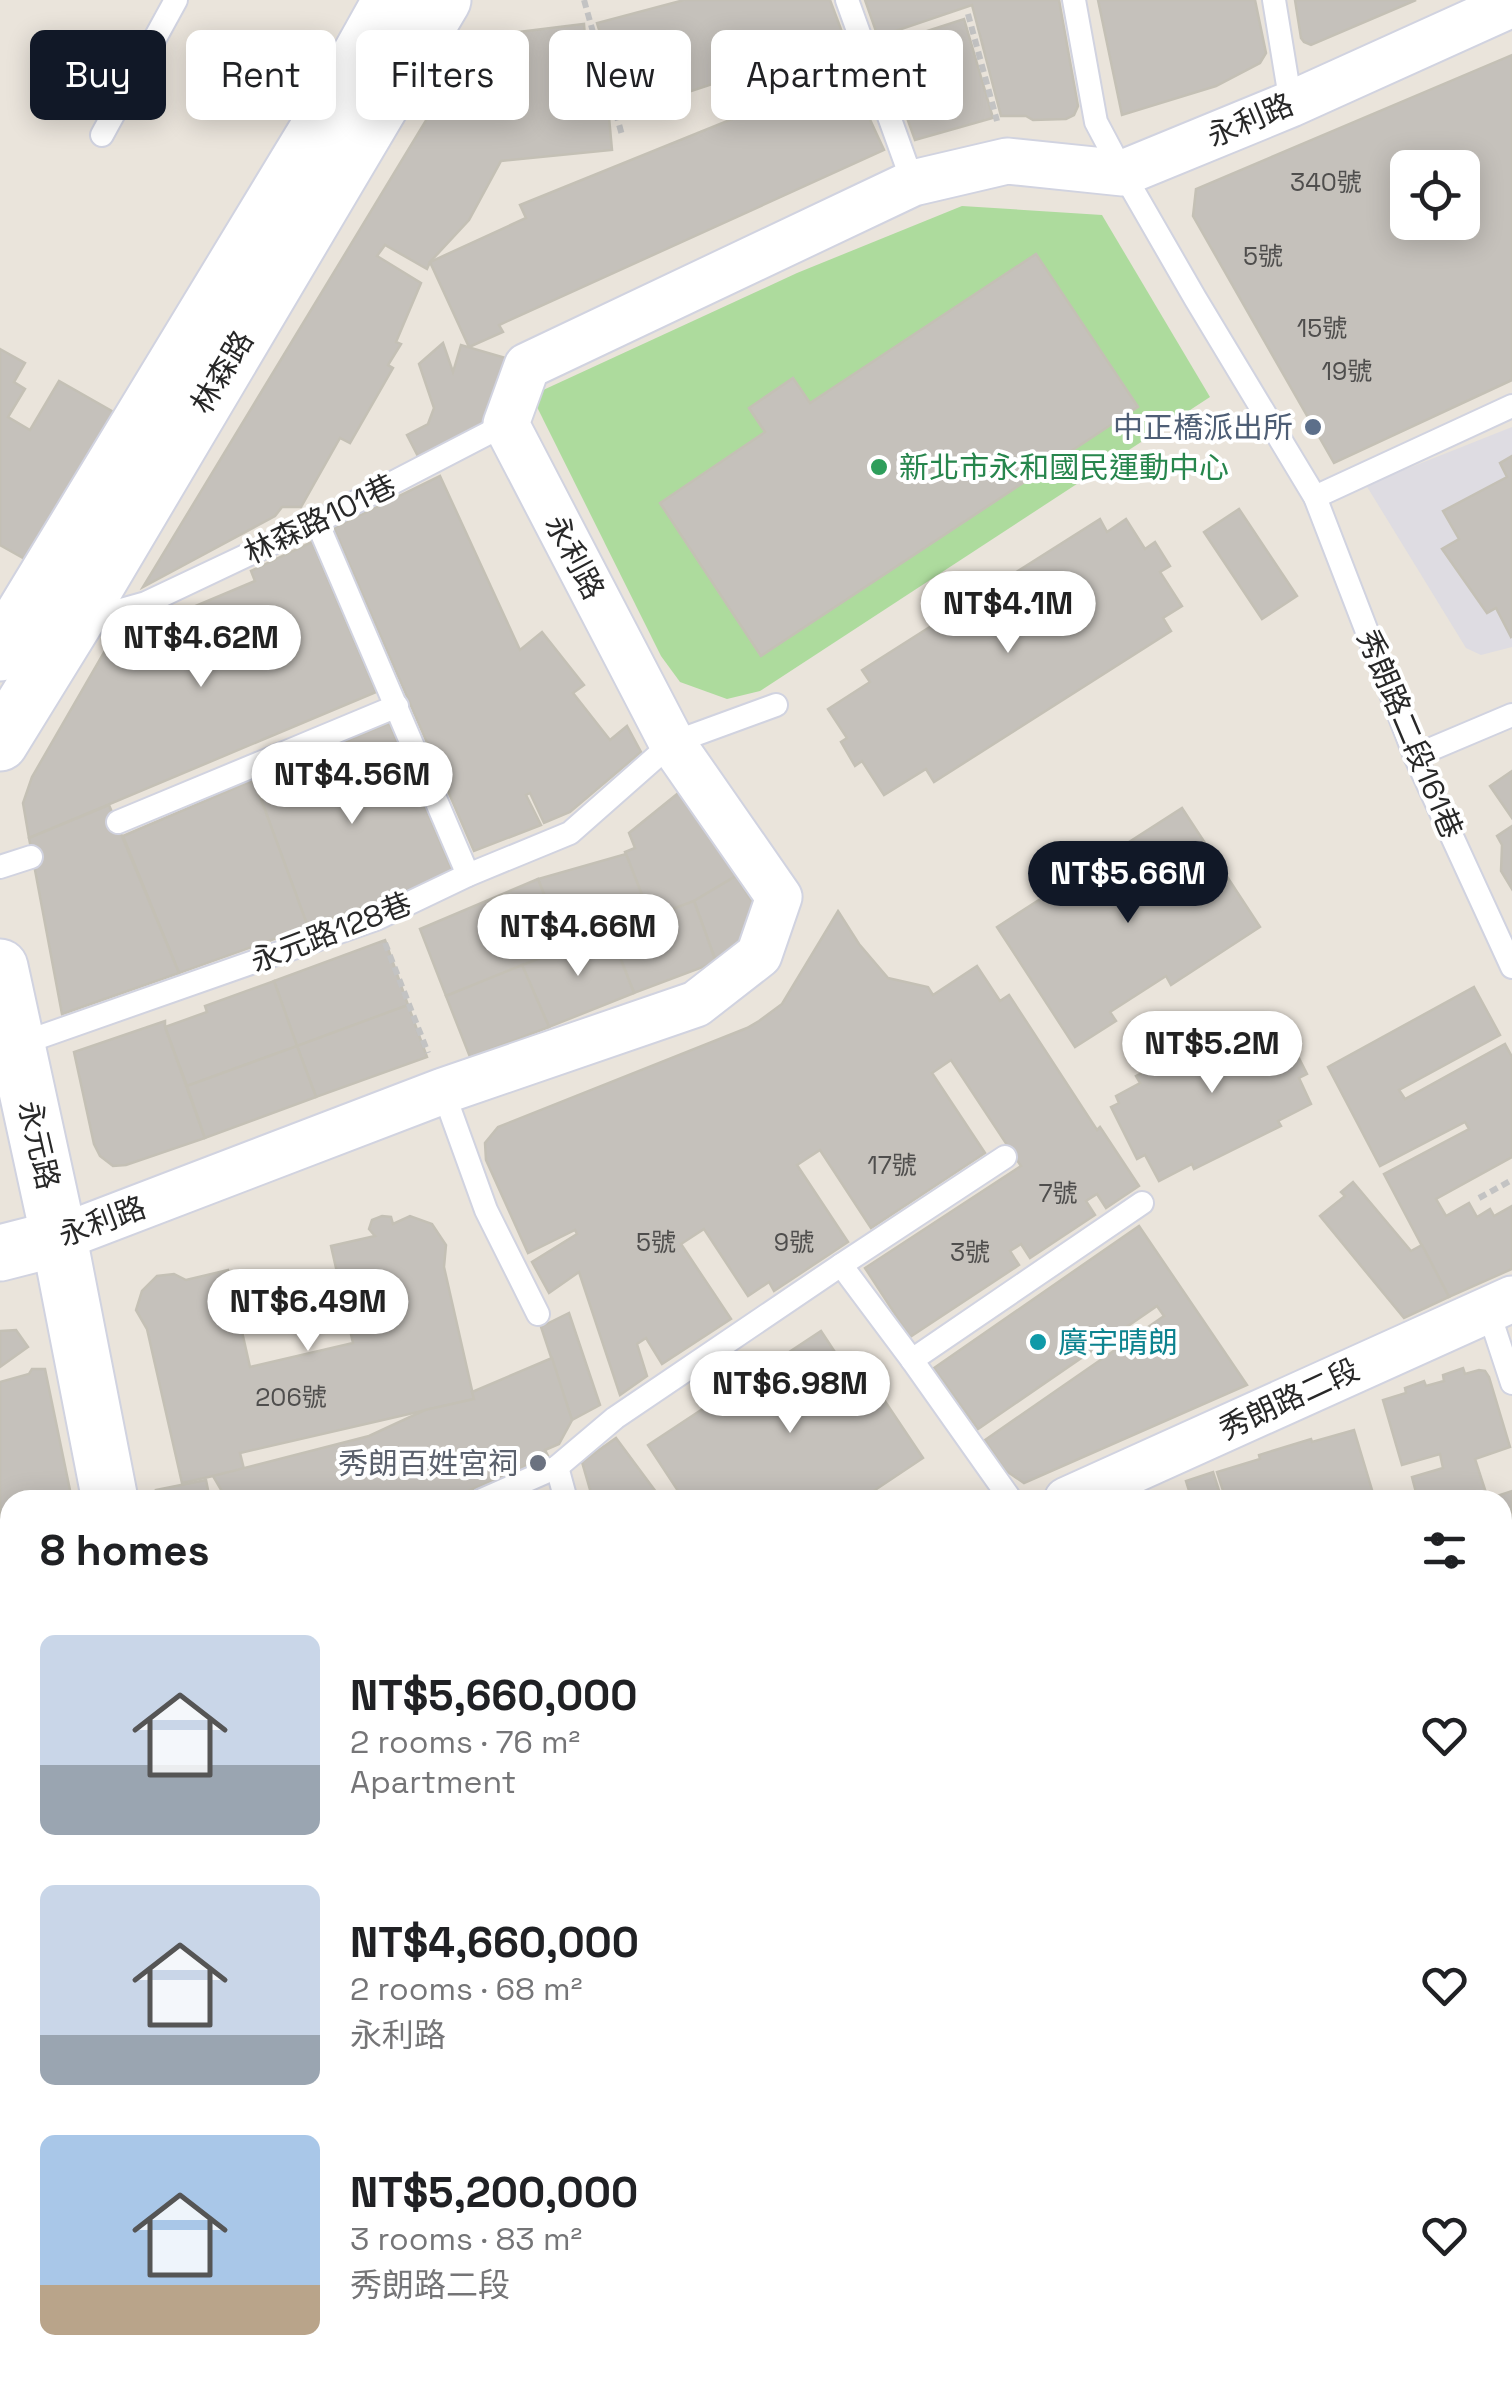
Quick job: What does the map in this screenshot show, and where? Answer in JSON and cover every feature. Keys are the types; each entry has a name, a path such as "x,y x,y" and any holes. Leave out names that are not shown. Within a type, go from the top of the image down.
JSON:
{"street":[{"name":"林森路","path":"0,653 333,104 391,0"},
{"name":"林森路","path":"0,742 442,0"},
{"name":"永利路","path":"0,1253 60,1238 442,1091 696,1004 759,956 778,898 672,743 506,424 527,366 913,183 1007,161 1123,173 1290,104 1512,4"},
{"name":"永元路","path":"0,968 60,1238 108,1490"},
{"name":"秀朗路二段","path":"1092,1490 1500,1304"}],"lane":[{"path":"102,135 176,0"},
{"path":"847,0 913,183"},
{"name":"秀朗路二段161巷","path":"1074,0 1096,122 1195,298 1315,496 1415,756 1512,968"},
{"path":"1274,0 1290,104"},
{"path":"1315,496 1512,406"},
{"name":"林森路101巷","path":"74,623 146,603 317,522 506,424"},
{"path":"317,522 468,876"},
{"path":"672,743 776,705"},
{"path":"118,822 397,706"},
{"path":"1415,756 1512,715"},
{"name":"永元路128巷","path":"17,1045 376,918 570,833 672,743"},
{"path":"0,867 31,857"},
{"path":"442,1091 486,1210 538,1314"},
{"path":"505,1490 558,1467 615,1418 1005,1157"},
{"path":"912,1360 1142,1203"},
{"path":"841,1264 1003,1490"},
{"path":"1500,1304 1512,1383"},
{"path":"558,1467 564,1490"}],"path":[{"path":"584,0 622,135"},
{"path":"968,14 1007,161"},
{"path":"376,918 442,1091"},
{"path":"1479,1198 1512,1180"}],"shaded area":[{"path":"1512,427 1512,647 1481,655 1466,648 1366,485"}],"green space":[{"path":"962,206 1102,215 1210,397 760,691 727,699 680,682 661,656 535,403 541,391 797,273"}],"building":[{"path":"684,0 830,0 841,30 711,30 711,84 691,91 691,30 599,30 597,23"},
{"path":"865,0 1059,0 1078,106 1074,115 1066,119 1001,116 972,5 899,30 876,30"},
{"path":"1098,0 1255,0 1266,53 1260,63 1216,86 1122,115"},
{"path":"1295,0 1416,0 1311,45 1301,38"},
{"path":"964,19 993,118 915,140 908,120 963,120 963,30 930,30"},
{"path":"584,24 584,30 549,30 549,120 609,120 612,150 501,161 469,220 427,269 385,245 377,256 421,283 396,342 401,344 388,365 393,368 350,443 340,438 301,507 282,507 275,516 143,587 426,120 529,120 529,31"},
{"path":"1512,55 1512,380 1334,463 1193,216 1196,189"},
{"path":"730,120 870,120 884,150 499,325 503,332 469,347 430,262 526,218 520,205"},
{"name":"新北市永和國民運動中心","path":"1036,254 1138,407 761,656 660,503 765,432 749,408 793,378 810,403"},
{"path":"443,343 453,372 461,345 509,359 489,425 421,462 407,435 428,424 434,408 419,364"},
{"path":"0,349 25,363 14,382 25,389 8,417 30,430 59,381 117,414 32,563 0,545"},
{"path":"1512,456 1511,637 1496,608 1487,613 1442,549 1459,539 1443,511 1507,477 1500,463"},
{"path":"440,476 520,650 542,632 584,685 573,693 610,740 627,726 641,752 570,812 544,823 530,793 526,795 541,825 474,851 334,528"},
{"path":"1239,509 1297,596 1262,619 1204,532"},
{"path":"1100,519 1107,532 1126,519 1145,549 1155,542 1170,566 1160,572 1182,606 1163,618 1171,631 934,782 926,769 884,795 862,761 855,766 841,742 847,738 828,709 870,682 862,670"},
{"path":"312,542 376,692 29,838 23,803 32,777 110,642 255,581 251,571"},
{"path":"389,723 454,875 308,927 254,780"},
{"path":"1512,771 1512,818 1490,786"},
{"path":"254,780 308,927 179,973 123,836"},
{"path":"687,786 693,810 736,876 694,901 651,918 625,852 635,848 629,833"},
{"path":"109,805 179,973 62,1014 29,838"},
{"path":"1182,808 1260,927 1171,985 1166,976 1110,1012 1116,1021 1075,1047 997,927"},
{"path":"1512,826 1512,889 1501,871 1502,845 1497,836"},
{"path":"626,854 651,918 565,949 538,879"},
{"path":"736,876 755,906 743,951 716,962 694,901"},
{"path":"538,879 565,949 446,996 420,929"},
{"path":"694,901 716,962 634,993 610,932"},
{"path":"838,911 888,978 928,987 933,995 977,966 1000,1001 1009,995 1097,1130 1100,1127 1139,1186 1106,1208 1097,1194 1086,1201 1095,1215 1030,1258 1021,1244 1010,1251 1019,1265 910,1337 865,1268 1021,1166 951,1060 932,1073 985,1153 871,1228 820,1150 797,1165 848,1242 774,1291 769,1282 748,1296 704,1229 681,1244 731,1319 662,1364 646,1338 637,1344 647,1376 620,1395 579,1272 549,1293 532,1262 577,1234 575,1230 528,1253 486,1160 485,1143 498,1127 759,1021 782,1004"},
{"path":"610,932 634,993 549,1027 522,965"},
{"path":"385,940 408,1005 297,1046 274,981"},
{"path":"522,965 549,1027 470,1057 446,996"},
{"path":"274,981 297,1046 187,1086 165,1027 207,1012 205,1006"},
{"path":"1474,987 1500,1035 1399,1090 1405,1099 1505,1044 1512,1057 1512,1157 1436,1199 1446,1216 1469,1203 1477,1217 1490,1209 1494,1216 1512,1206 1512,1269 1449,1297 1384,1174 1469,1129 1465,1122 1380,1166 1328,1067"},
{"path":"408,1005 427,1057 316,1097 297,1046"},
{"path":"1269,1019 1272,1025 1280,1021 1307,1074 1299,1078 1311,1104 1278,1121 1281,1126 1194,1169 1192,1164 1159,1181 1145,1155 1137,1159 1111,1107 1119,1103 1116,1096 1140,1083 1136,1076 1154,1067 1149,1058 1214,1025 1219,1035 1241,1023 1245,1031"},
{"path":"165,1021 205,1138 113,1166 100,1156 94,1144 74,1052"},
{"path":"297,1046 316,1097 205,1138 187,1086"},
{"path":"1353,1182 1411,1251 1422,1245 1449,1297 1404,1318 1320,1216 1345,1196 1341,1192"},
{"path":"410,1216 432,1224 446,1245 444,1267 474,1399 240,1453 244,1469 182,1483 147,1329 136,1310 142,1291 157,1276 174,1274 186,1280 228,1270 250,1367 353,1343 331,1246 375,1236 369,1229 372,1220 391,1217 393,1224"},
{"name":"廣宇晴朗","path":"1139,1226 1247,1385 1024,1483 1005,1470 985,1440 1164,1316 1157,1306 978,1429 934,1368"},
{"path":"569,1313 600,1405 572,1420 541,1327"},
{"path":"16,1330 28,1347 0,1367 0,1331"},
{"path":"821,1331 850,1375 862,1367 923,1458 875,1490 677,1490 648,1445"},
{"path":"552,1358 572,1420 559,1444 545,1450 548,1456 471,1490 221,1490 213,1476 369,1436 425,1410 474,1399 472,1392"},
{"path":"1463,1368 1465,1374 1479,1370 1489,1377 1510,1447 1475,1459 1485,1490 1415,1490 1412,1477 1443,1468 1440,1454 1402,1465 1383,1400 1406,1393 1405,1388 1424,1381 1426,1386 1444,1381 1443,1375"},
{"path":"32,1369 45,1369 70,1490 0,1490 0,1382 29,1374"},
{"path":"1354,1430 1372,1490 1223,1490 1217,1472 1260,1459 1259,1455 1311,1439 1312,1442"},
{"path":"616,1438 655,1490 590,1490 582,1462"},
{"path":"1213,1472 1219,1490 1189,1490 1186,1481"},
{"path":"206,1480 208,1490 156,1490"}],"place":[{"name":"中正橋派出所","path":"1313,427"},
{"name":"新北市永和國民運動中心","path":"879,467"},
{"name":"廣宇晴朗","path":"1038,1342"},
{"name":"秀朗百姓宮祠","path":"538,1463"}]}
